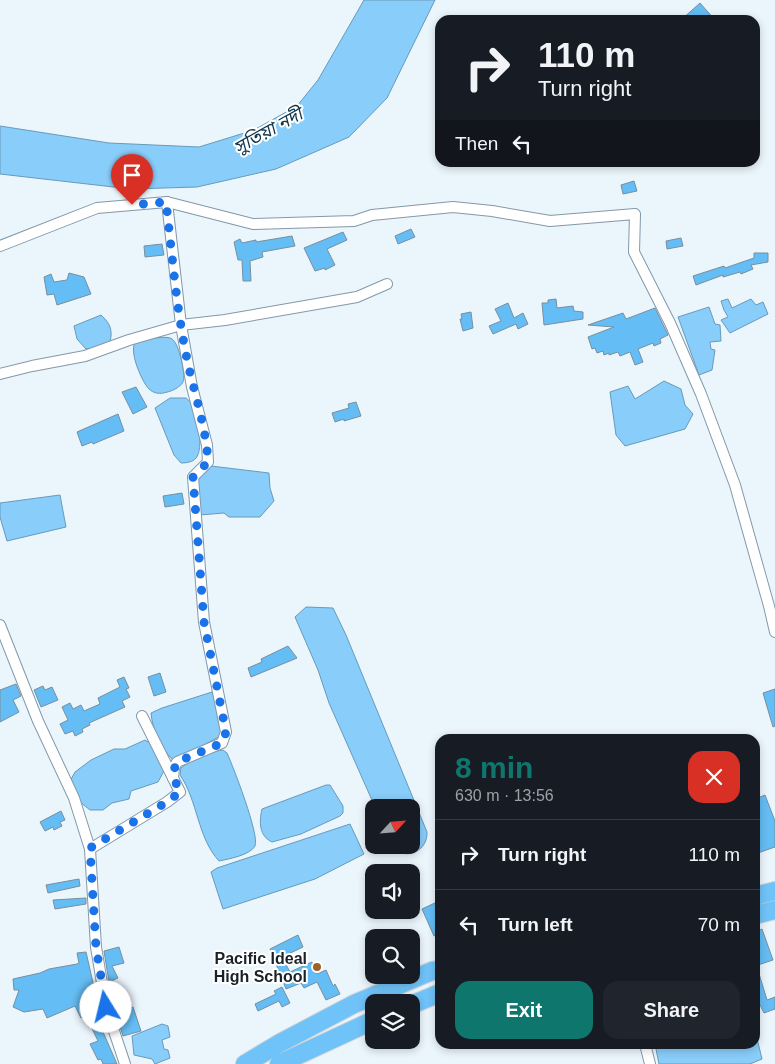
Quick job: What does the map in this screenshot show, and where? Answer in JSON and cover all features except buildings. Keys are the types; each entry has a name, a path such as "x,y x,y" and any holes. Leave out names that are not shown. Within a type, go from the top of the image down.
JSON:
{"highway":[{"path":"760,895 775,891"},
{"path":"760,914 775,910"},
{"path":"245,1064 280,1043 354,1004 435,971"},
{"path":"420,1001 435,995"},
{"path":"279,1064 365,1024"}],"street":[{"path":"0,246 97,208 166,202 253,224 354,221 372,215 453,207 492,211 550,222 635,214 634,252 670,323 701,394 732,476 775,632"},
{"path":"166,202 180,325 192,387 207,445 208,462 193,477 196,530 204,622 226,732 222,743 177,762 173,778"},
{"path":"0,374 85,356 129,340 180,325 225,320 357,297 387,284"},
{"path":"0,625 38,721 74,798 90,848 97,956 106,1007 125,1064"},
{"path":"90,848 167,802 180,792 142,716"},
{"path":"646,1049 650,1064"}],"water":[{"name":"সুতিয়া নদী","path":"364,0 435,0 387,98 349,137 276,169 197,187 131,189 0,174 0,126 109,143 199,147 254,130 297,106 318,80"},
{"path":"728,299 732,308 751,299 756,305 763,302 768,314 730,333 721,320 728,317 721,301"},
{"path":"709,307 715,324 720,325 721,341 710,342 711,349 715,350 712,370 699,375 678,317"},
{"path":"101,315 110,327 110,342 100,348 86,349 77,339 74,326"},
{"path":"153,338 170,338 177,346 184,378 182,384 172,391 156,393 152,391 140,374 135,360 135,343"},
{"path":"664,381 681,389 685,405 693,414 685,429 625,446 616,435 610,392 628,386 635,399"},
{"path":"170,398 186,398 192,404 196,416 200,447 196,458 189,462 181,463 174,455 155,408"},
{"path":"211,466 269,473 270,488 274,501 260,517 229,517 224,513 200,515 195,478"},
{"path":"60,495 66,527 7,541 0,517 0,503"},
{"path":"306,607 333,608 346,635 413,799 371,799 329,703 318,670 295,617"},
{"path":"212,692 220,711 222,735 186,755 172,759 158,737 151,713"},
{"path":"145,740 150,743 164,771 158,782 131,791 129,799 112,803 103,810 90,810 80,802 69,783 75,772 91,760 114,749 125,749"},
{"path":"223,750 227,753 250,816 254,829 255,846 249,852 219,861 206,841 191,796 180,775 181,768 191,761 200,756"},
{"path":"330,785 343,806 343,813 340,816 301,834 272,842 265,836 260,824 262,809"},
{"path":"420,815 427,832 423,846 420,849"},
{"path":"350,824 364,854 315,879 223,909 211,872 217,868"},
{"path":"162,1024 168,1026 170,1037 162,1040 164,1049 168,1050 170,1058 155,1064 152,1059 134,1055 132,1036"},
{"path":"656,1049 760,1049 762,1059 750,1064 659,1064"}],"place":[{"name":"Pacific Ideal High School","path":"317,967"}],"route":[{"path":"106,1007 96,947 90,848 167,802 180,792 173,778 177,762 222,743 226,732 204,622 196,530 193,477 208,462 207,445 192,387 180,325 166,202 132,205"}]}
